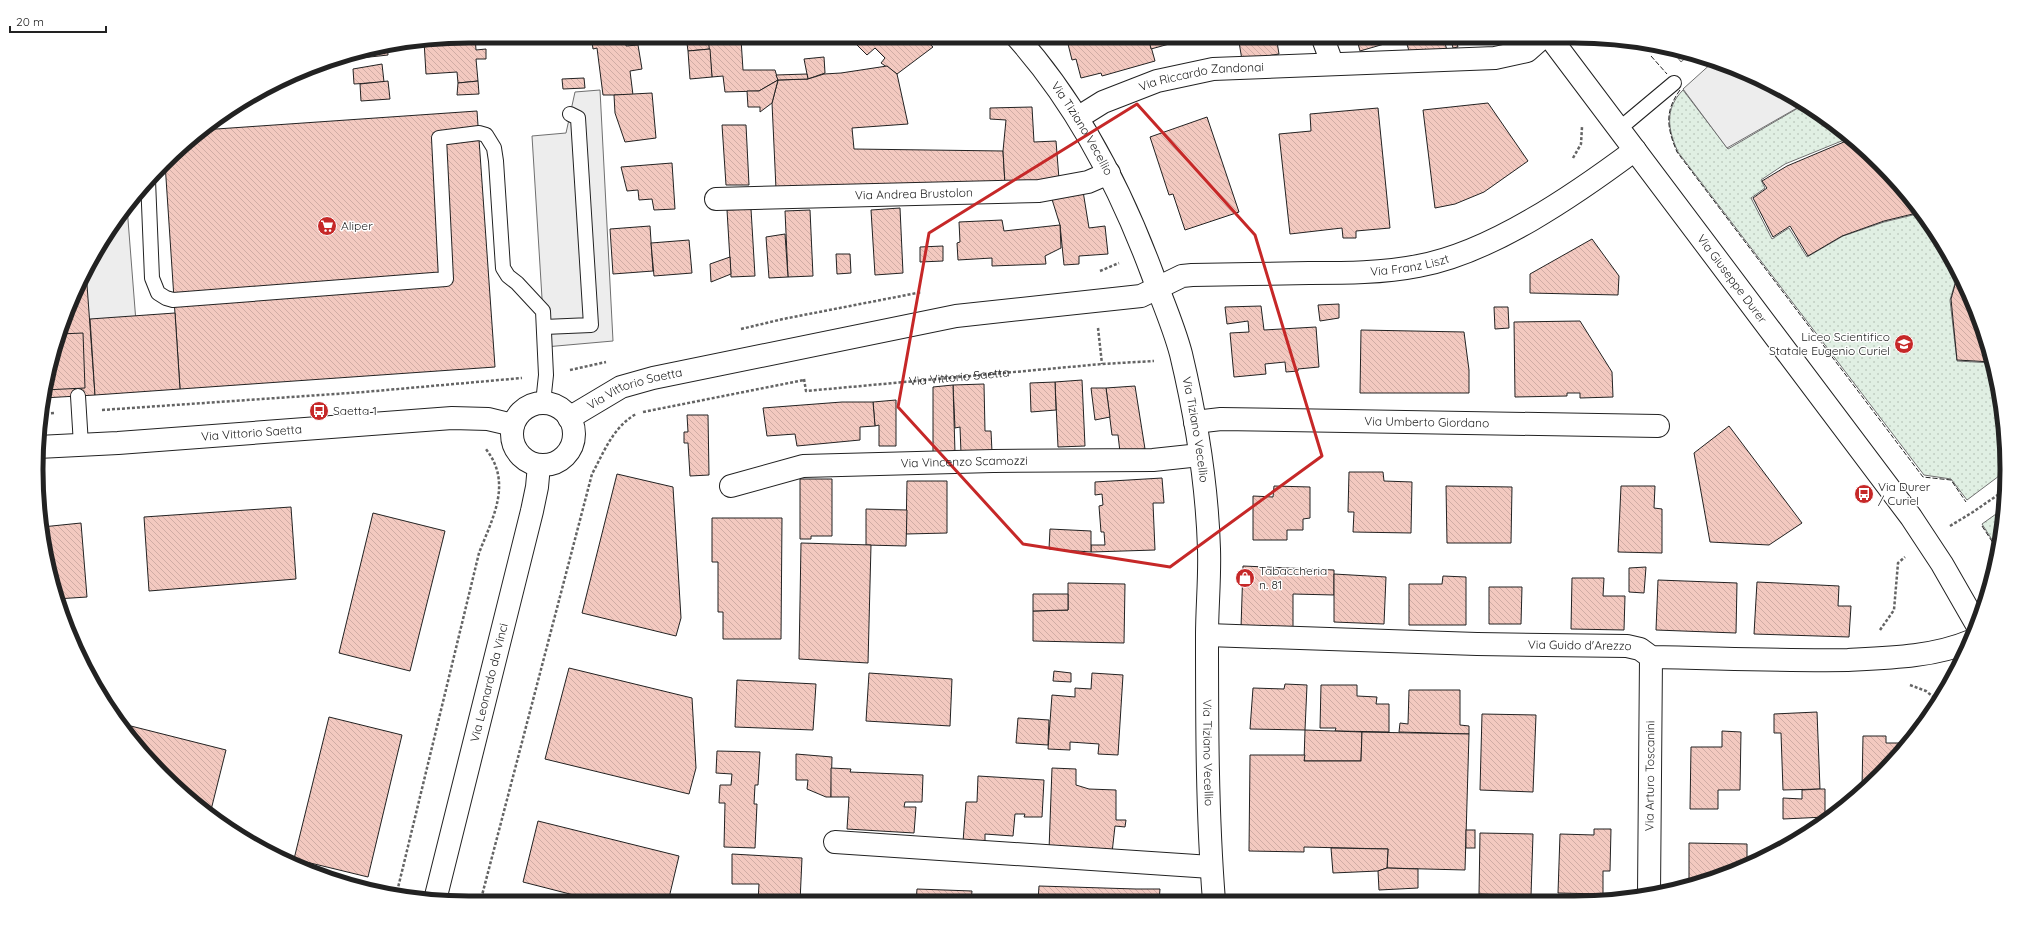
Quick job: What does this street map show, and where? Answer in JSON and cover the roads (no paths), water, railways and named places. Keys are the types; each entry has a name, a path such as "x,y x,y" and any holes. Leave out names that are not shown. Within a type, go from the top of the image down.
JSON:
{"street":[{"name":"Via Tiziano Vecellio","path":"1021,43 1079,117 1109,172 1135,230 1158,288 1180,353 1196,422 1209,548 1207,635 1211,867 1214,896"},
{"path":"1325,43 1332,63"},
{"name":"Via Riccardo Zandonai","path":"1079,117 1103,102 1157,81 1213,69 1332,63 1495,58 1527,51 1536,43"},
{"name":"Via Giuseppe Durer","path":"1554,43 1911,517 1942,564 1973,618"},
{"name":"Via Franz Liszt","path":"1158,288 1182,276 1351,273 1418,266 1457,256 1492,241 1560,202 1634,150"},
{"name":"Via Andrea Brustolon","path":"716,199 1039,191 1088,182 1109,172"},
{"name":"Via Vittorio Saetta","path":"569,418 621,387 798,348 956,316 1141,296 1158,288"},
{"path":"543,403 553,405 562,410 569,418 573,437 566,455 558,461 548,465 539,465 522,457 516,450 513,441 513,425 525,409 543,403"},
{"name":"Via Vittorio Saetta","path":"44,447 452,418 488,419 513,425"},
{"name":"Via Umberto Giordano","path":"1196,422 1221,419 1658,426"},
{"name":"Via Vincenzo Scamozzi","path":"731,486 803,466 993,461 1153,460 1200,455"},
{"name":"Via Leonardo da Vinci","path":"436,894 532,512 537,487 539,465"},
{"name":"Via Guido d'Arezzo","path":"1207,635 1469,644 1627,646 1640,649 1651,657 1813,661 1888,658 1957,647 1962,645"},
{"name":"Via Arturo Toscanini","path":"1649,889 1651,657"},
{"path":"835,842 1211,867"}],"lane":[{"path":"1619,129 1674,83"},
{"path":"544,327 591,325 578,118 570,114"},
{"path":"148,189 152,278 158,293 166,298 173,300 446,279 438,138 478,133 486,135 494,148 503,268 508,276 517,283 543,311 546,375 543,403"},
{"path":"78,396 81,445"}],"place":[{"name":"Aliper","path":"327,226"},
{"name":"Liceo Scientifico Statale Eugenio Curiel","path":"1904,344"},
{"name":"Saetta 1","path":"319,411"},
{"name":"Via Durer / Curiel","path":"1864,494"},
{"name":"Tabaccheria n. 81","path":"1245,578"}]}
